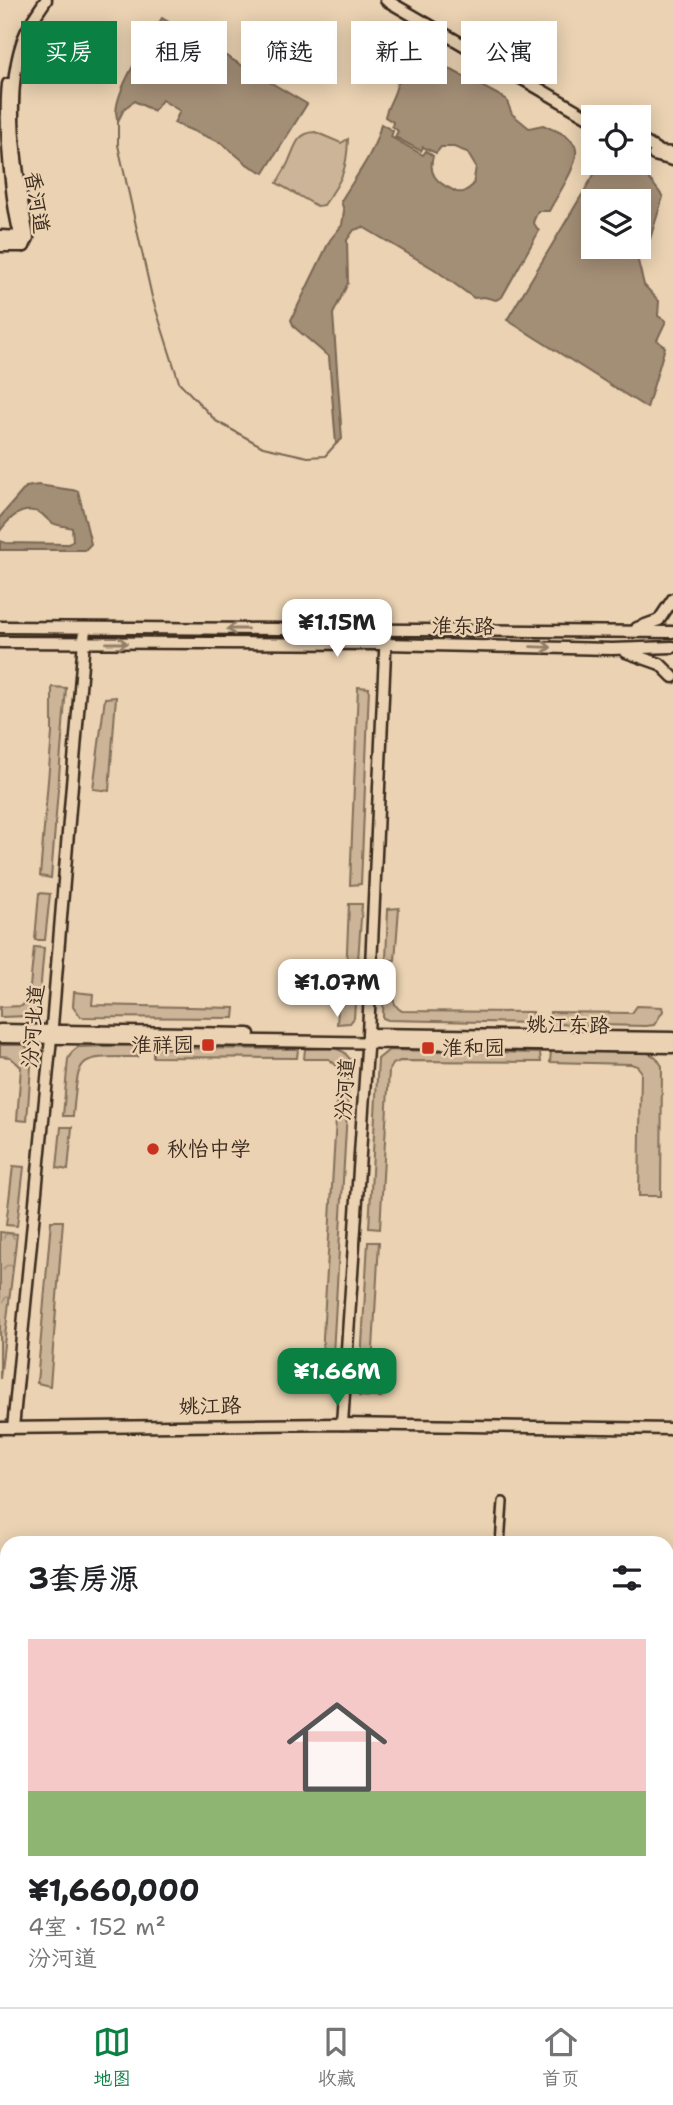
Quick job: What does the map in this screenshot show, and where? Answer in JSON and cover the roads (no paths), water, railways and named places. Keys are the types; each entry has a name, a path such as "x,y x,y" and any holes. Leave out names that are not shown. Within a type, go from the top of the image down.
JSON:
{"main road":[{"name":"香河道","path":"24,240 12,180 7,98 18,40 40,0"},
{"name":"香河道","path":"24,240 14,125 15,78 22,41 46,0"},
{"path":"386,0 581,113"},
{"path":"396,0 581,106"},
{"path":"651,146 661,152 673,153"},
{"path":"651,153 673,160"},
{"path":"0,236 24,240"},
{"path":"0,246 24,240"},
{"path":"622,631 643,627 659,620 673,599"},
{"name":"淮东路","path":"0,627 673,632"},
{"name":"汾河北道","path":"13,1428 51,1034 85,628"},
{"name":"汾河道","path":"342,1424 368,1038 386,630"},
{"name":"淮东路","path":"0,642 385,644 612,649 673,647"},
{"path":"612,649 660,664 673,677"},
{"name":"姚江东路","path":"0,1030 51,1034 368,1038 673,1038"},
{"name":"姚江东路","path":"0,1037 51,1034"},
{"name":"姚江东路","path":"368,1038 673,1047"},
{"name":"姚江路","path":"0,1428 342,1424 673,1429"}],"street":[{"path":"501,1536 503,1502"}],"waterway":[{"path":"118,121 118,145 152,297 179,382 216,421 263,447 308,457 325,456 336,444"}],"place":[{"name":"淮祥园","path":"208,1045"},
{"name":"淮和园","path":"428,1048"},
{"name":"秋怡中学","path":"153,1149"}]}
